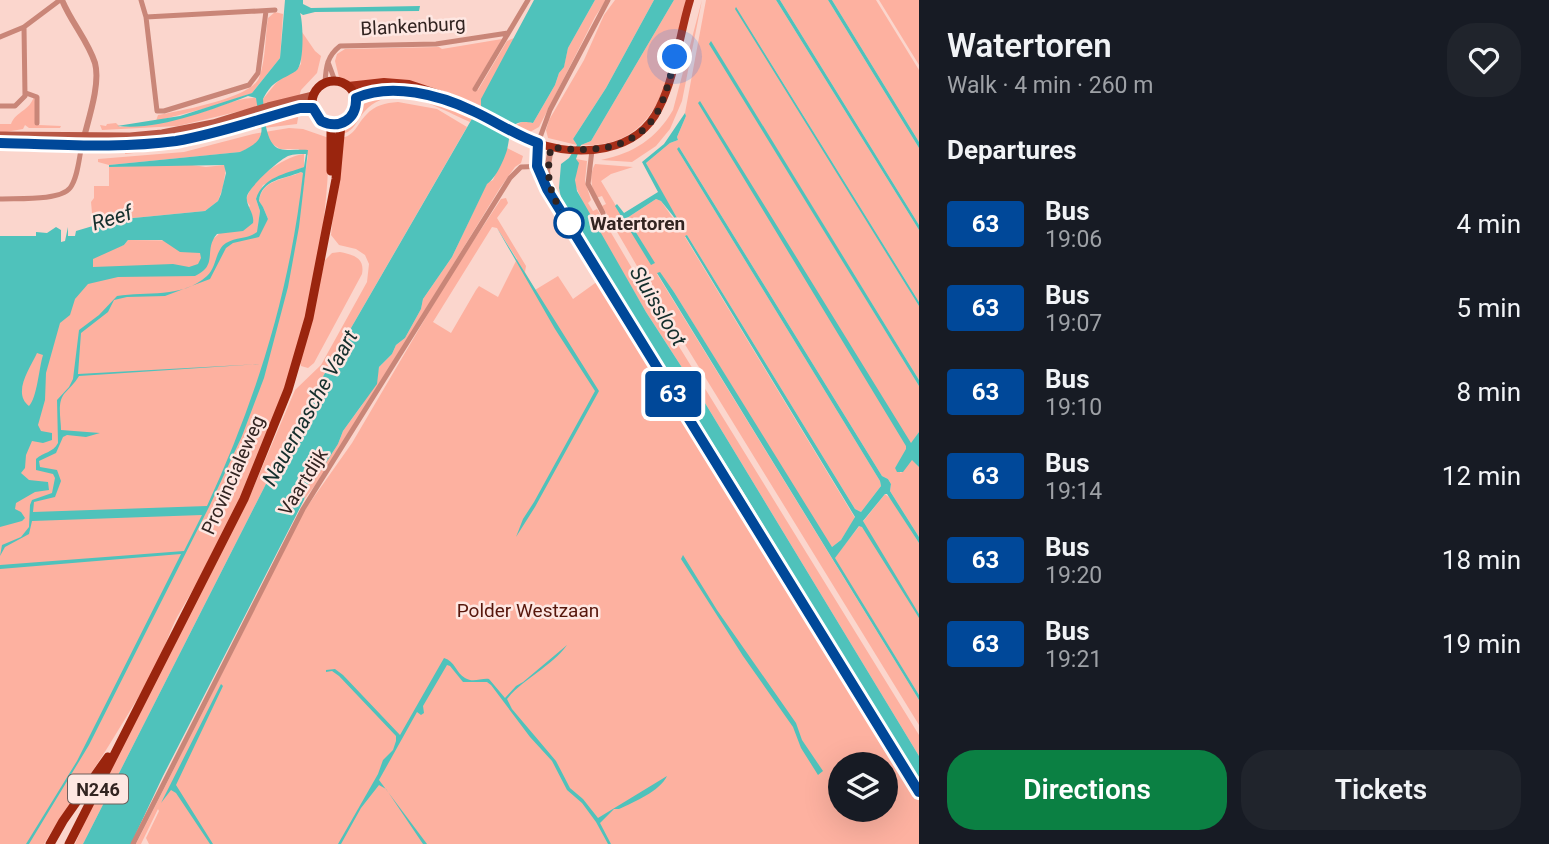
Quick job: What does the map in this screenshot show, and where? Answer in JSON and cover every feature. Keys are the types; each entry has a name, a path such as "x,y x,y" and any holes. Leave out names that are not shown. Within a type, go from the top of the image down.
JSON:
{"highway":[{"path":"341,124 331,125 317,117 313,108 313,95 318,87 330,82 348,86 356,98"},
{"name":"N246","path":"341,124 353,114 356,98"},
{"name":"Provincialeweg","path":"69,844 244,499 268,443 288,390 309,318 336,179 341,124"},
{"name":"Provincialeweg","path":"329,214 331,125"},
{"name":"Provincialeweg","path":"50,844 62,821 124,733"}],"main road":[{"path":"348,86 384,82 409,84 444,94 515,134 538,143 576,150 606,149 639,133 655,116 666,91 690,0"},
{"path":"356,98 377,92 407,92 444,100 472,110"},
{"path":"0,135 139,135 179,131 313,95"},
{"path":"0,143 129,145 176,141 300,108 313,108"}],"street":[{"path":"0,37 24,27 61,0 92,55 96,69 95,85 72,185 52,197 0,199"},
{"path":"141,0 146,17 158,111 249,85 258,73 265,11"},
{"path":"475,89 528,0"},
{"path":"608,0 554,101 538,143 537,166 541,177 919,792"},
{"path":"146,17 275,10"},
{"path":"0,106 18,104 26,93 24,27"},
{"name":"Blankenburg","path":"328,61 332,53 344,45 436,44 508,33"},
{"path":"328,61 330,82"},
{"path":"328,61 325,68 330,82"},
{"path":"26,93 37,97 37,123"},
{"path":"551,147 548,179 553,197"},
{"path":"592,150 588,184 603,213"},
{"path":"537,166 548,166"},
{"name":"Vaartdijk","path":"133,844 303,509 510,178 521,167 537,166"}],"green space":[{"path":"595,0 606,0 539,127 530,132 514,126 524,121 533,123 555,85 564,66 568,48"},
{"path":"615,0 654,0 606,88 573,139 577,145 548,138 546,130 549,120 584,60 604,15"},
{"path":"674,0 686,0 668,75 660,98 648,117 631,133 610,143 581,145 591,141"},
{"path":"702,0 682,101 670,129 656,146 632,162 601,160 634,149 643,143 659,129 673,110"},
{"path":"706,0 776,0 919,230 919,302 736,7 919,306 919,380 711,42 919,386 919,432 895,468 901,473 912,459 919,467 919,537 890,491 891,484 888,479 882,476 679,147 680,154 880,481 881,486 861,512 855,509 687,235 685,237 855,518 841,540 831,548 674,292 660,273 657,274 919,700 919,725 646,281 648,279 641,273 602,206 606,204 602,196 596,198 593,189 591,176 595,164 633,167 611,174 601,181 651,264 654,263 627,218 656,199 661,201 679,227 646,163 670,143 678,140 686,116"},
{"path":"780,0 828,0 919,148 919,225"},
{"path":"832,0 876,0 919,70 919,142"},
{"path":"879,0 919,0 919,65"},
{"path":"275,12 283,14 280,58 252,93 156,121 158,115 214,102 243,92 253,85 259,78 263,64 268,18"},
{"path":"302,32 321,56 317,73 301,90 299,97 178,126 102,130 100,125 116,123 120,127 158,122 204,112 237,100 263,99 276,83 296,71 301,64"},
{"path":"514,38 480,107 431,87 406,81 351,84 339,77 335,61 337,54 345,49 442,49 502,39 473,88 478,90 507,41"},
{"path":"400,94 438,102 473,117 470,122 431,104 402,97 388,98 375,102 352,128 342,134 363,99 374,95"},
{"path":"34,96 39,125 61,126 60,128 29,128 25,125 23,129 0,133 0,124 11,124"},
{"path":"398,102 437,109 467,127 303,411 83,844 75,844 252,491 295,390 321,365 367,282 369,264 365,255 356,249 339,245 331,235 341,138 353,132 373,109"},
{"path":"299,112 297,124 255,129 187,147 125,154 190,143"},
{"path":"289,128 303,129 329,138 326,200 304,324 264,443 239,501 177,617 156,666 95,768 44,844 0,844 0,288 124,245 128,240 211,241 250,206 246,200 249,192 261,177 278,164 304,154 304,167 263,185 256,199 260,211 258,226 262,226 268,219 259,202 264,189 275,181 304,173 298,222 308,155 298,149 280,149 262,137 257,144 241,152 109,165 98,162 98,159 184,152 253,134"},
{"path":"507,148 523,156 521,163 500,188 328,468 304,500 307,486 322,469 343,431 362,405 379,367 405,338 421,309 423,299 452,257"},
{"path":"576,159 587,161 585,181 591,200 588,203 593,211 597,209 919,735 919,756 705,403 646,312 586,209 575,185"},
{"path":"185,164 206,167 224,165 226,168 218,201 205,211 93,224 91,202 94,198 94,186 109,186 109,167"},
{"name":"Polder Westzaan","path":"506,198 508,203 497,218 526,266 525,272 535,290 558,276 573,299 598,281 743,509 891,752 828,752 828,822 898,822 898,764 919,798 919,844 149,844 146,838 158,809 141,844 136,844 304,511 352,443 449,278 501,199","holes":["492,227 497,228 517,259 498,297 479,286 451,333 433,322"]},
{"path":"340,252 360,261 362,274 314,363 308,368 301,366 325,260 332,253"},
{"path":"885,494 919,543 919,695 834,558"}],"water":[{"path":"285,0 303,0 303,4 311,8 420,6 419,11 300,13 302,42 299,67 274,84 263,99 266,128 275,146 283,150 308,150 299,227 288,287 264,378 242,436 210,505 89,745 29,844 26,844 77,761 181,554 0,569 0,565 184,551 202,515 32,521 29,534 5,547 0,556 2,545 21,537 29,527 32,500 52,493 55,478 53,474 36,470 36,459 58,443 57,400 73,379 79,330 99,315 117,296 164,293 185,288 165,296 114,300 108,312 81,333 78,374 260,364 79,376 62,398 61,430 100,433 86,437 67,435 63,437 56,453 39,461 40,467 57,470 61,481 55,497 34,502 33,512 207,506 241,425 269,343 290,260 303,173 275,181 264,188 259,201 268,219 259,237 233,243 226,248 210,279 188,287 207,276 222,246 257,232 260,211 256,199 259,192 276,177 304,167 306,154 284,158 253,186 247,199 253,223 243,231 217,234 211,246 209,262 202,272 195,276 118,277 88,284 75,299 70,315 60,323 46,373 45,400 38,425 41,431 52,433 52,440 43,443 32,441 26,455 25,468 21,473 29,480 48,482 49,490 35,492 16,503 15,509 25,518 0,527 0,236 36,236 36,232 47,233 56,227 61,230 61,242 65,241 68,227 68,236 75,236 76,231 113,220 205,211 218,201 221,194 226,173 224,165 109,165 240,152 257,142 262,131 256,98 248,96 166,122 133,127 117,126 180,116 252,93 280,58","holes":["128,240 162,240 180,252 200,253 201,258 198,264 189,267 173,264 93,267 93,259 124,245","37,353 43,355 36,390 29,406 22,394 27,373"]},
{"name":"Nauernasche Vaart","path":"534,0 595,0 568,48 564,67 555,85 533,123 519,123 512,128 502,164 487,184 452,257 423,299 421,309 405,338 379,367 377,384 343,431 322,469 307,486 304,500 131,844 83,844 303,411 473,117 476,118 481,108 481,99"},
{"path":"654,0 674,0 591,141 581,145 576,159 579,163 575,180 577,191 646,312 705,403 919,756 919,781 742,490 562,203 559,188 561,164 569,158 577,145 573,139 606,88"},
{"path":"776,0 780,0 919,225 919,230"},
{"path":"828,0 832,0 919,142 919,148"},
{"path":"736,7 919,302 919,306 735,9"},
{"path":"711,41 919,380 919,386 709,44"},
{"path":"700,101 911,443 919,432 919,467 912,460 903,472 897,472 895,468 906,446 698,103"},
{"path":"685,113 678,140 670,143 646,163 682,227 661,201 656,199 627,218 655,263 651,265 615,206 617,204 624,213 658,192 642,162 664,144"},
{"path":"679,147 882,476 888,479 891,484 890,491 919,537 919,543 887,494 863,521 919,618 862,527 859,526 835,558 919,695 919,700 657,273 660,272 674,292 832,547 841,540 855,517 685,236 687,235 855,509 861,512 881,486 880,481 680,154 677,149"},
{"path":"497,228 599,391 516,537 523,519 595,391 555,329"},
{"path":"683,555 717,610 796,723 802,740 823,771 818,775 801,748 793,727 743,656 681,559"},
{"path":"567,645 507,699 512,709 556,761 570,788 598,818 667,776 653,791 614,809 600,823 611,844 608,844 582,803 567,790 552,761 530,737 491,685 487,682 463,682 447,665 423,706 424,713 421,715 417,712 379,780 386,789 379,785 361,808 341,844 338,844 378,774 383,760 393,750 396,736 339,676 326,670 335,669 343,675 400,735 444,658 468,679 489,679 505,698"},
{"path":"221,684 223,686 176,785 213,844 210,844 176,793 171,790 161,803"},
{"path":"388,792 427,844 423,844"}],"bus line":[{"name":"63","path":"0,143 160,143 202,135 300,108 313,108 321,121 336,125 346,122 353,114 356,98 370,93 396,91 417,93 459,105 538,143 537,166 547,189 919,792"}],"place":[{"name":"Watertoren","path":"569,223"}],"route":[{"path":"569,223 548,184 551,147 599,150 617,146 639,133 660,108 675,57"}],"water label":[{"name":"Reef","path":"112,218"},
{"name":"Sluissloot","path":"658,306"}]}
